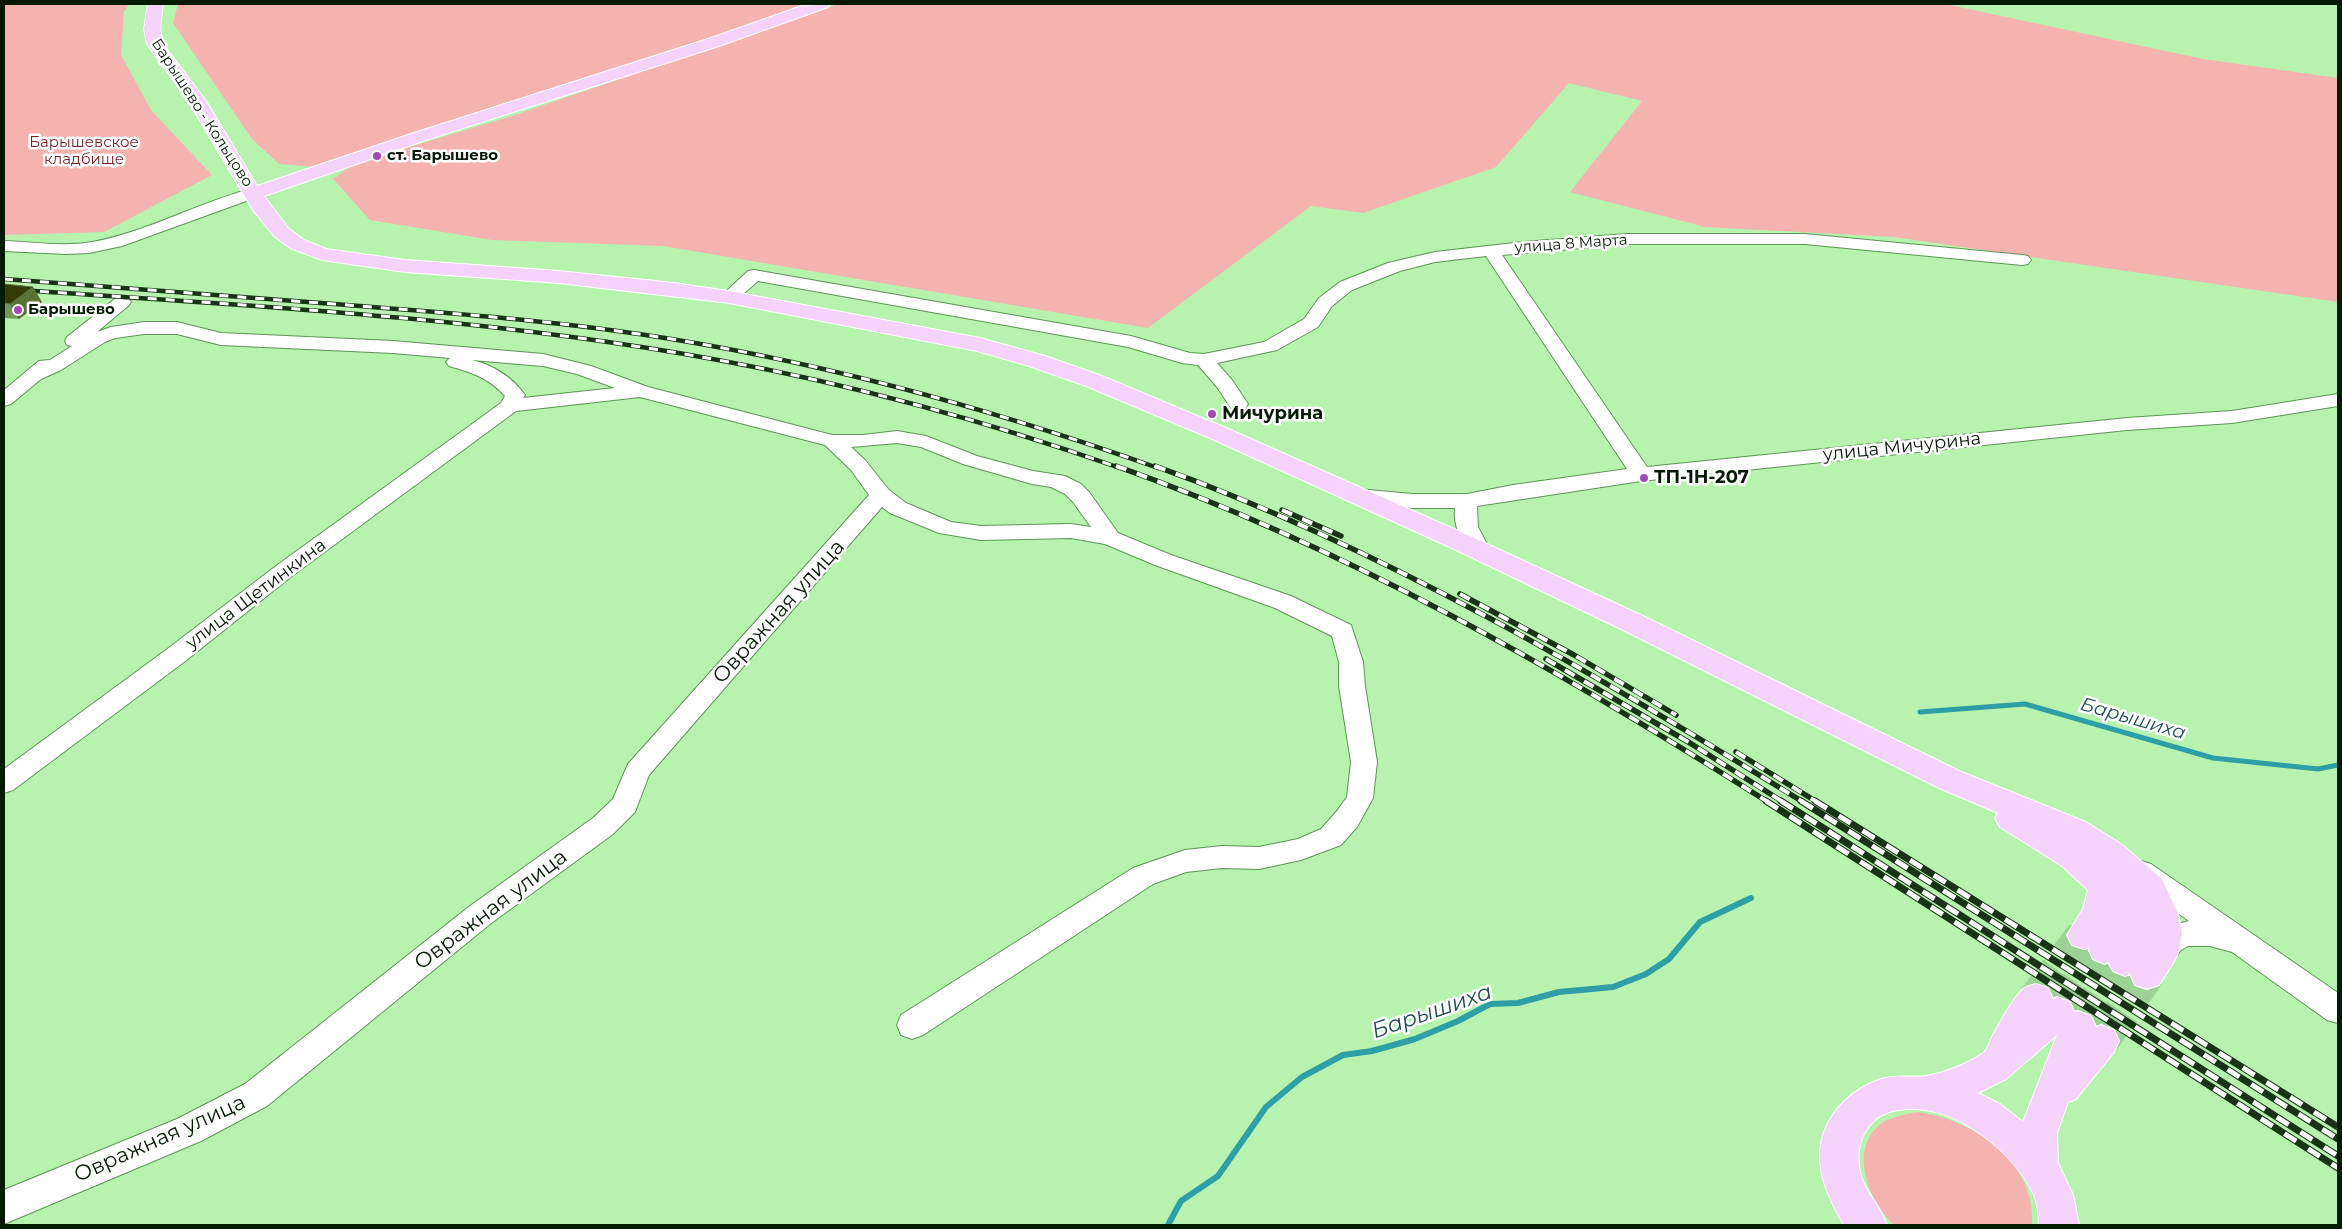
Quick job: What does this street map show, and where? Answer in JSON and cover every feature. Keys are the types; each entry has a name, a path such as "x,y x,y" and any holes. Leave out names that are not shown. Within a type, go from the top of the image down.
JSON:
{"main road":[{"name":"Барышево - Кольцово","path":"156,4 151,26 151,35 155,44 197,101 254,193 260,206 281,232 297,244 322,254 404,266 559,276 729,297 980,345 1037,361 1103,385 1479,550 1633,623 1987,799"},
{"path":"254,193 378,150 707,46 788,14 823,4"},
{"path":"1987,799 2074,831 2110,853 2150,889 2161,914 2165,934 2124,954"},
{"path":"1987,799 2038,836 2069,852 2094,872 2105,887 2103,903 2097,917 2124,954"},
{"path":"1987,799 2070,837 2112,866 2135,894 2144,924 2139,944 2124,954"},
{"path":"1926,1094 1964,1081 1993,1067 2068,1020 2049,1103 2038,1133 2044,1176 2059,1217 2059,1225"},
{"path":"1856,1215 1839,1160 1843,1130 1857,1110 1880,1096 1908,1092 1926,1094 1973,1109 2004,1129 2044,1176 2075,1225"}],"street":[{"path":"4,246 66,249 89,248 122,241 254,193"},
{"name":"улица 8 Марта","path":"1204,360 1270,346 1311,323 1325,302 1346,286 1394,267 1435,257 1627,239 1805,239 2022,260"},
{"path":"1491,251 1641,474"},
{"path":"729,297 754,275 1131,342 1189,359 1204,360 1225,384 1238,404"},
{"path":"4,400 122,302"},
{"path":"34,375 54,366 98,338 144,328 177,328 221,339 392,347 543,360 584,370 641,391 832,441 863,441 896,437 926,442 970,460 1032,477 1057,481 1073,489 1110,538"},
{"path":"356,346 469,364 496,376 509,387 515,395 510,406"},
{"path":"510,406 641,391"},
{"name":"улица Мичурина","path":"1358,496 1412,501 1467,501 1513,492 1641,474 2127,424 2232,417 2338,400"},
{"name":"улица Щетинкина","path":"4,783 175,656 284,571 510,406"},
{"path":"832,441 858,465 881,496 898,508 947,528 981,533 1071,532 1110,538 1163,560 1283,602 1343,631 1351,662 1352,686 1364,762 1360,798 1347,819 1331,837 1301,849 1259,858 1222,857 1185,861 1143,876 912,1025"},
{"name":"Овражная улица","path":"4,1207 189,1130 256,1095 480,916 604,826 625,805 637,771 881,496"},
{"path":"1467,501 1464,517 1469,534 1479,550"},
{"path":"2110,853 2160,885 2338,1010"},
{"path":"2124,954 2189,933 2214,934 2245,946"}],"green space":[{"name":"Барышевское кладбище","path":"4,4 130,4 124,11 121,55 151,110 212,175 104,232 4,235"},
{"path":"178,4 808,4 731,33 434,129 368,148 316,167 279,164 252,139 173,23"},
{"path":"838,4 1945,4 2203,59 2338,78 2338,302 1894,237 1705,227 1570,192 1642,101 1569,83 1496,167 1363,213 1311,206 1148,328 663,246 492,240 370,220 333,179 350,167 390,153 512,116"},
{"path":"1917,1112 1939,1116 1960,1124 1980,1134 1998,1148 2013,1164 2024,1182 2031,1203 2032,1225 1894,1225 1871,1192 1864,1165 1865,1151 1869,1138 1881,1124 1896,1117"}],"building":[{"path":"4,284 33,287 10,304 4,303"}],"waterway":[{"name":"Барышиха","path":"1920,712 2025,704 2213,758 2318,769 2338,765"},
{"name":"Барышиха","path":"1168,1225 1181,1201 1218,1176 1266,1107 1302,1077 1343,1055 1372,1051 1415,1039 1458,1021 1490,1004 1518,1003 1559,992 1613,987 1646,974 1669,959 1700,922 1751,898"}],"tunnel":[{"path":"2036,999 2084,935"},
{"path":"2057,1013 2105,949"},
{"path":"2078,1027 2125,961"},
{"path":"2101,1041 2147,974"}],"railway":[{"path":"4,279 486,316 639,334 771,357 902,388 1030,425 1158,468"},
{"path":"4,289 362,314 541,333 630,345 769,370 871,393 1021,435 1120,468"},
{"path":"1116,466 1202,499 1287,535 1370,574 1532,660 1690,753 1768,802"},
{"path":"1155,466 1240,499 1407,575 1568,661 1803,802"},
{"path":"1282,510 1341,536"},
{"path":"1460,594 1574,655 1676,715"},
{"path":"1546,659 1690,743 1783,802"},
{"path":"1736,752 1817,802"},
{"path":"1766,801 2338,1168"},
{"path":"1781,801 2338,1156"},
{"path":"1801,801 2338,1139"},
{"path":"1815,801 2338,1127"}],"place":[{"name":"ст. Барышево","path":"377,156"},
{"name":"Барышево","path":"18,310"},
{"name":"Мичурина","path":"1212,414"},
{"name":"ТП-1Н-207","path":"1644,478"}]}
